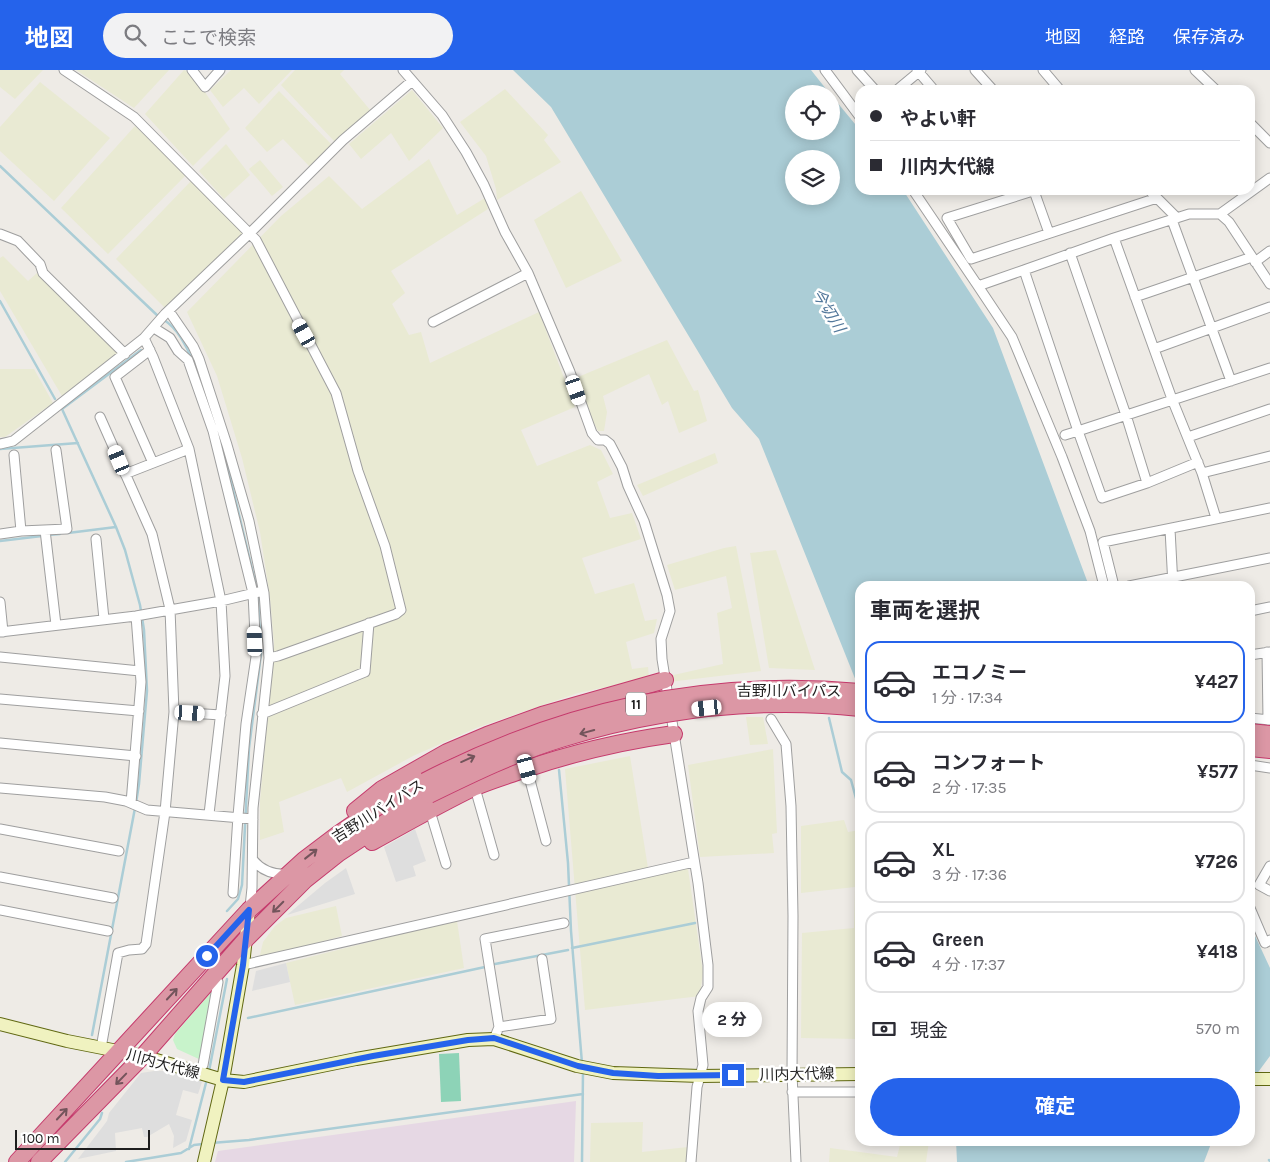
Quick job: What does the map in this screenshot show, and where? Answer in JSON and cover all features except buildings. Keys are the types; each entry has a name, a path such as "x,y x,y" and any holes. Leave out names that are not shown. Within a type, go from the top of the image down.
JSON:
{"highway":[{"name":"11","path":"337,834 354,813 382,789 447,752 486,735 542,715 665,680"},
{"name":"吉野川バイパス","path":"17,1162 249,910 337,834 376,808 428,796 465,761 543,730 598,712 638,703 689,695 736,691 787,688 855,692"},
{"name":"吉野川バイパス","path":"39,1162 143,1056 246,939 305,880 339,853 428,796 485,769 560,739 640,719 691,710 738,705 836,705 855,707"},
{"path":"1255,730 1269,725"},
{"name":"11","path":"428,796 475,788 527,769 626,741 674,734"},
{"path":"1255,748 1270,750"}],"main road":[{"path":"205,1158 211,1136 210,1074 243,965 249,910"},
{"name":"川内大代線","path":"0,1024 143,1056 244,1082 468,1040 496,1033 582,1067 613,1073 700,1076 855,1074"}],"street":[{"path":"64,70 134,117 256,240 336,393 358,471 385,546 401,610 396,614 369,624 269,658"},
{"path":"192,70 205,87 220,70"},
{"path":"403,70 442,115 466,152 484,185 505,232 528,273 570,372 592,433 598,440 605,440 610,444 622,467 628,486 644,521 668,595 670,611 661,638 665,680 694,862 708,965 708,987 701,998 698,1011 703,1065 698,1087 692,1162"},
{"path":"825,70 855,110"},
{"path":"857,70 870,85"},
{"path":"975,70 988,85"},
{"path":"1043,70 1056,85"},
{"path":"1195,70 1211,85"},
{"path":"903,85 919,71 930,85"},
{"path":"0,444 13,441 144,338 343,140 412,81"},
{"path":"1255,128 1270,143"},
{"path":"1255,189 1270,178"},
{"path":"916,195 1012,338 1062,456 1090,531 1103,581"},
{"path":"1019,195 947,218 971,259 1156,198"},
{"path":"1037,195 1049,233"},
{"path":"1153,195 1175,219 1211,328 1231,381"},
{"path":"978,286 1070,253 1189,214 1220,214 1246,195"},
{"path":"1220,214 1229,222 1270,284"},
{"path":"0,234 18,241 40,264 43,273 125,354"},
{"path":"1114,238 1172,400 1198,462 1216,518"},
{"path":"1135,297 1194,277 1254,260 1270,251"},
{"path":"1070,253 1126,414 1147,483"},
{"path":"1024,270 1102,498 1147,483 1198,462"},
{"path":"433,322 528,273"},
{"path":"1154,349 1270,307"},
{"path":"164,316 191,355 227,445 252,537 258,592 269,658 262,714 233,893"},
{"path":"154,328 170,338 178,351 191,355"},
{"path":"144,338 189,449 221,601 225,664 209,814"},
{"path":"150,350 114,377 153,464"},
{"path":"191,355 258,592 256,657 246,724 245,818 253,860 249,910"},
{"path":"1065,435 1270,368"},
{"path":"1188,437 1270,409"},
{"path":"100,416 152,534 170,609 174,712 165,812 146,944 142,949 118,953 101,1048"},
{"path":"125,474 189,449"},
{"path":"0,534 67,528 56,450"},
{"path":"14,454 21,531"},
{"path":"1202,473 1270,456"},
{"path":"1113,581 1103,542 1270,508"},
{"path":"1170,529 1173,581"},
{"path":"45,530 56,625"},
{"path":"96,539 104,619"},
{"path":"1177,581 1270,558"},
{"path":"0,602 2,632 140,615 221,601 258,592"},
{"path":"1255,610 1270,607"},
{"path":"134,804 142,682 140,671 140,615"},
{"path":"262,714 365,672 369,624"},
{"path":"1255,655 1269,652 1269,725 1255,720"},
{"path":"0,657 140,671"},
{"path":"615,693 626,741"},
{"path":"0,699 139,712"},
{"path":"174,712 221,715"},
{"path":"771,719 786,744 791,806 793,916 792,1092 796,1162"},
{"path":"0,743 136,756"},
{"path":"1255,766 1270,768"},
{"path":"527,769 546,841"},
{"path":"0,788 105,797 134,804 147,810 245,818"},
{"path":"475,788 494,855"},
{"path":"428,796 446,864"},
{"path":"0,829 120,851"},
{"path":"253,860 263,869 270,872 278,875 289,874"},
{"path":"243,965 569,889 694,862"},
{"path":"1270,866 1259,884 1270,891"},
{"path":"0,877 113,898"},
{"path":"0,910 108,931"},
{"path":"1255,920 1265,943 1270,940"},
{"path":"542,959 551,1019 496,1033 485,938 564,924"},
{"path":"210,1074 218,982"},
{"path":"792,1092 855,1092"}],"shaded area":[{"path":"415,829 426,861 413,866 416,876 396,882 384,847"},
{"path":"346,868 355,894 287,915 325,883"},
{"path":"286,963 290,982 252,991 256,971"},
{"path":"169,1071 201,1080 202,1082 198,1094 183,1090 176,1115 192,1120 186,1141 173,1148 174,1136 169,1124 147,1137 144,1137 142,1128 115,1133 116,1151 78,1159 107,1121 109,1113 141,1073"},
{"path":"576,1101 574,1162 215,1162 218,1151"}],"green space":[{"path":"0,70 43,70 15,99 0,87"},
{"path":"76,70 169,70 134,108"},
{"path":"184,70 192,73 230,129 193,166 145,114"},
{"path":"231,70 292,70 259,104 244,88 223,107 210,90"},
{"path":"295,70 344,70 340,74 371,111 335,142 281,85"},
{"path":"40,82 110,138 54,201 0,151 0,127"},
{"path":"505,89 548,135 544,140 561,162 497,200 496,189 486,156 460,122"},
{"path":"412,90 443,128 409,161 391,133 361,159 349,144"},
{"path":"279,91 333,146 310,167 283,139 267,152 245,128"},
{"path":"135,126 187,174 108,254 61,208"},
{"path":"226,144 250,175 224,199 199,171"},
{"path":"429,159 457,215 485,198 488,209 391,271 405,293 392,304 409,335 421,332 430,363 539,312 575,407 521,430 537,466 590,445 601,450 613,474 597,482 610,518 632,513 641,539 582,558 595,594 634,583 645,621 657,619 654,633 626,642 632,669 648,667 649,678 578,693 476,728 413,756 347,792 341,778 279,802 284,832 260,840 260,801 274,644 270,598 260,532 242,458 217,376 187,312 281,216 329,176 362,209"},
{"path":"260,160 283,187 272,196 249,169"},
{"path":"191,181 244,233 166,309 116,259"},
{"path":"581,191 622,261 566,288 534,220"},
{"path":"3,256 28,281 37,273 119,353 62,396 0,291 0,258"},
{"path":"667,340 694,391 698,390 707,421 679,433 668,401 662,405 649,374 603,396 607,412 604,431 598,431 578,377"},
{"path":"0,369 34,369 53,403 5,437 0,437"},
{"path":"715,453 718,463 643,496 637,485"},
{"path":"736,546 761,671 669,682 669,676 723,664 717,613 732,608 726,576 675,590 667,565"},
{"path":"776,550 815,670 769,668 750,553"},
{"path":"746,717 763,717 768,744 750,745"},
{"path":"773,749 777,833 772,834 774,853 700,857 688,765"},
{"path":"630,756 648,868 687,862 703,972 700,996 585,1010 565,769"},
{"path":"844,820 848,832 855,831 855,887 801,893 801,826"},
{"path":"855,887 855,1039 801,1038 802,933 854,928"},
{"path":"336,906 342,936 259,959 263,942 275,926 286,918"},
{"path":"457,921 464,968 295,1005 286,963"},
{"path":"214,989 201,1060 177,1049 173,1040 175,1034"},
{"path":"459,1053 461,1101 441,1102 439,1054"},
{"path":"643,1122 642,1152 688,1147 688,1162 590,1162 591,1123"},
{"path":"900,1146 928,1146 926,1162 829,1162 830,1148 897,1157"}],"water":[{"name":"今切川","path":"513,70 811,70 823,85 785,85 785,140 840,140 840,106 855,124 855,195 906,195 993,328 1087,581 855,581 855,679 759,439 732,408 551,107"},
{"path":"1255,936 1270,968 1270,1056 1255,1076"},
{"path":"956,1146 1210,1146 1204,1162 957,1162"}],"waterway":[{"path":"0,166 159,317"},
{"path":"0,301 55,399"},
{"path":"164,320 169,323 181,338 192,360"},
{"path":"136,803 147,691 144,630 140,605 125,550 116,527 62,409 141,350"},
{"path":"219,436 257,590"},
{"path":"0,449 78,443"},
{"path":"68,533 116,527"},
{"path":"48,535 60,534"},
{"path":"0,541 42,536"},
{"path":"227,911 238,899 242,885 249,748 261,654 258,596"},
{"path":"829,718 842,772 851,780 855,795"},
{"path":"559,770 568,863 571,931 582,1063"},
{"path":"92,1035 135,808"},
{"path":"572,948 695,923"},
{"path":"495,964 568,950"},
{"path":"248,1018 485,967"},
{"path":"209,1071 227,979"},
{"path":"582,1162 583,1071"},
{"path":"189,1149 207,1079"},
{"path":"211,1143 249,1140 583,1094"},
{"path":"65,1162 100,1119 102,1113"},
{"path":"126,1162 181,1153 194,1145 203,1144"}],"route":[{"path":"207,956 249,910 243,965 223,1080 244,1082 373,1056 468,1040 494,1038 578,1066 613,1073 658,1076 733,1075"}]}
